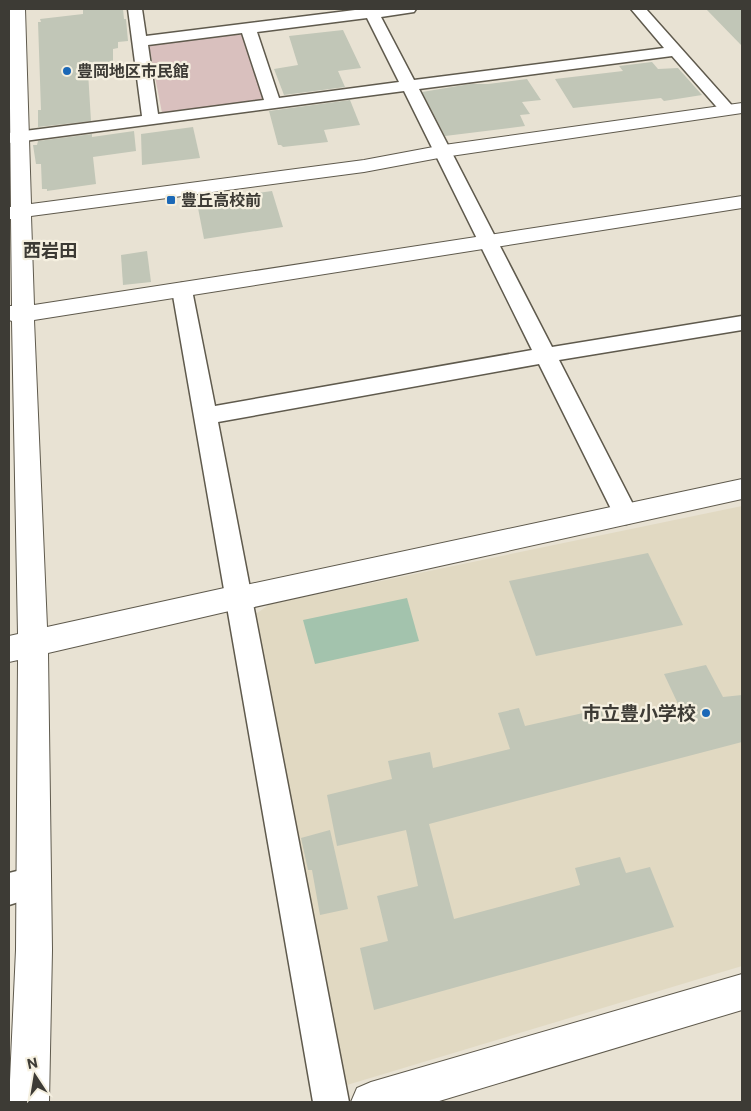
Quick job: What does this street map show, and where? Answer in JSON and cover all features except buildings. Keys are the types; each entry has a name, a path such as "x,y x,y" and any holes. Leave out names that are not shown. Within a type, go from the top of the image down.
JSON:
{"street":[{"path":"18,9 14,56 14,137 21,646 21,886 29,1102"},
{"path":"135,9 151,120"},
{"path":"140,42 371,11 409,9"},
{"path":"638,9 675,51 735,109 742,127"},
{"path":"371,11 444,151 626,514"},
{"path":"248,28 273,104"},
{"path":"14,137 675,51"},
{"path":"15,213 364,166 444,151 735,109"},
{"path":"16,314 182,290 488,240 742,202"},
{"path":"182,290 330,1102"},
{"path":"206,416 742,322"},
{"path":"21,646 238,597 742,489"},
{"path":"371,1102 742,992"}],"shaded area":[{"path":"243,34 265,100 162,113 149,45"},
{"path":"742,506 742,966 347,1085 253,616 270,604"},
{"path":"407,598 419,641 315,664 303,620"}],"place":[{"name":"豊岡地区市民館","path":"67,71"},
{"name":"豊丘高校前","path":"171,200"},
{"name":"市立豊小学校","path":"706,713"}],"district":[{"name":"西岩田","path":"50,251"}]}
